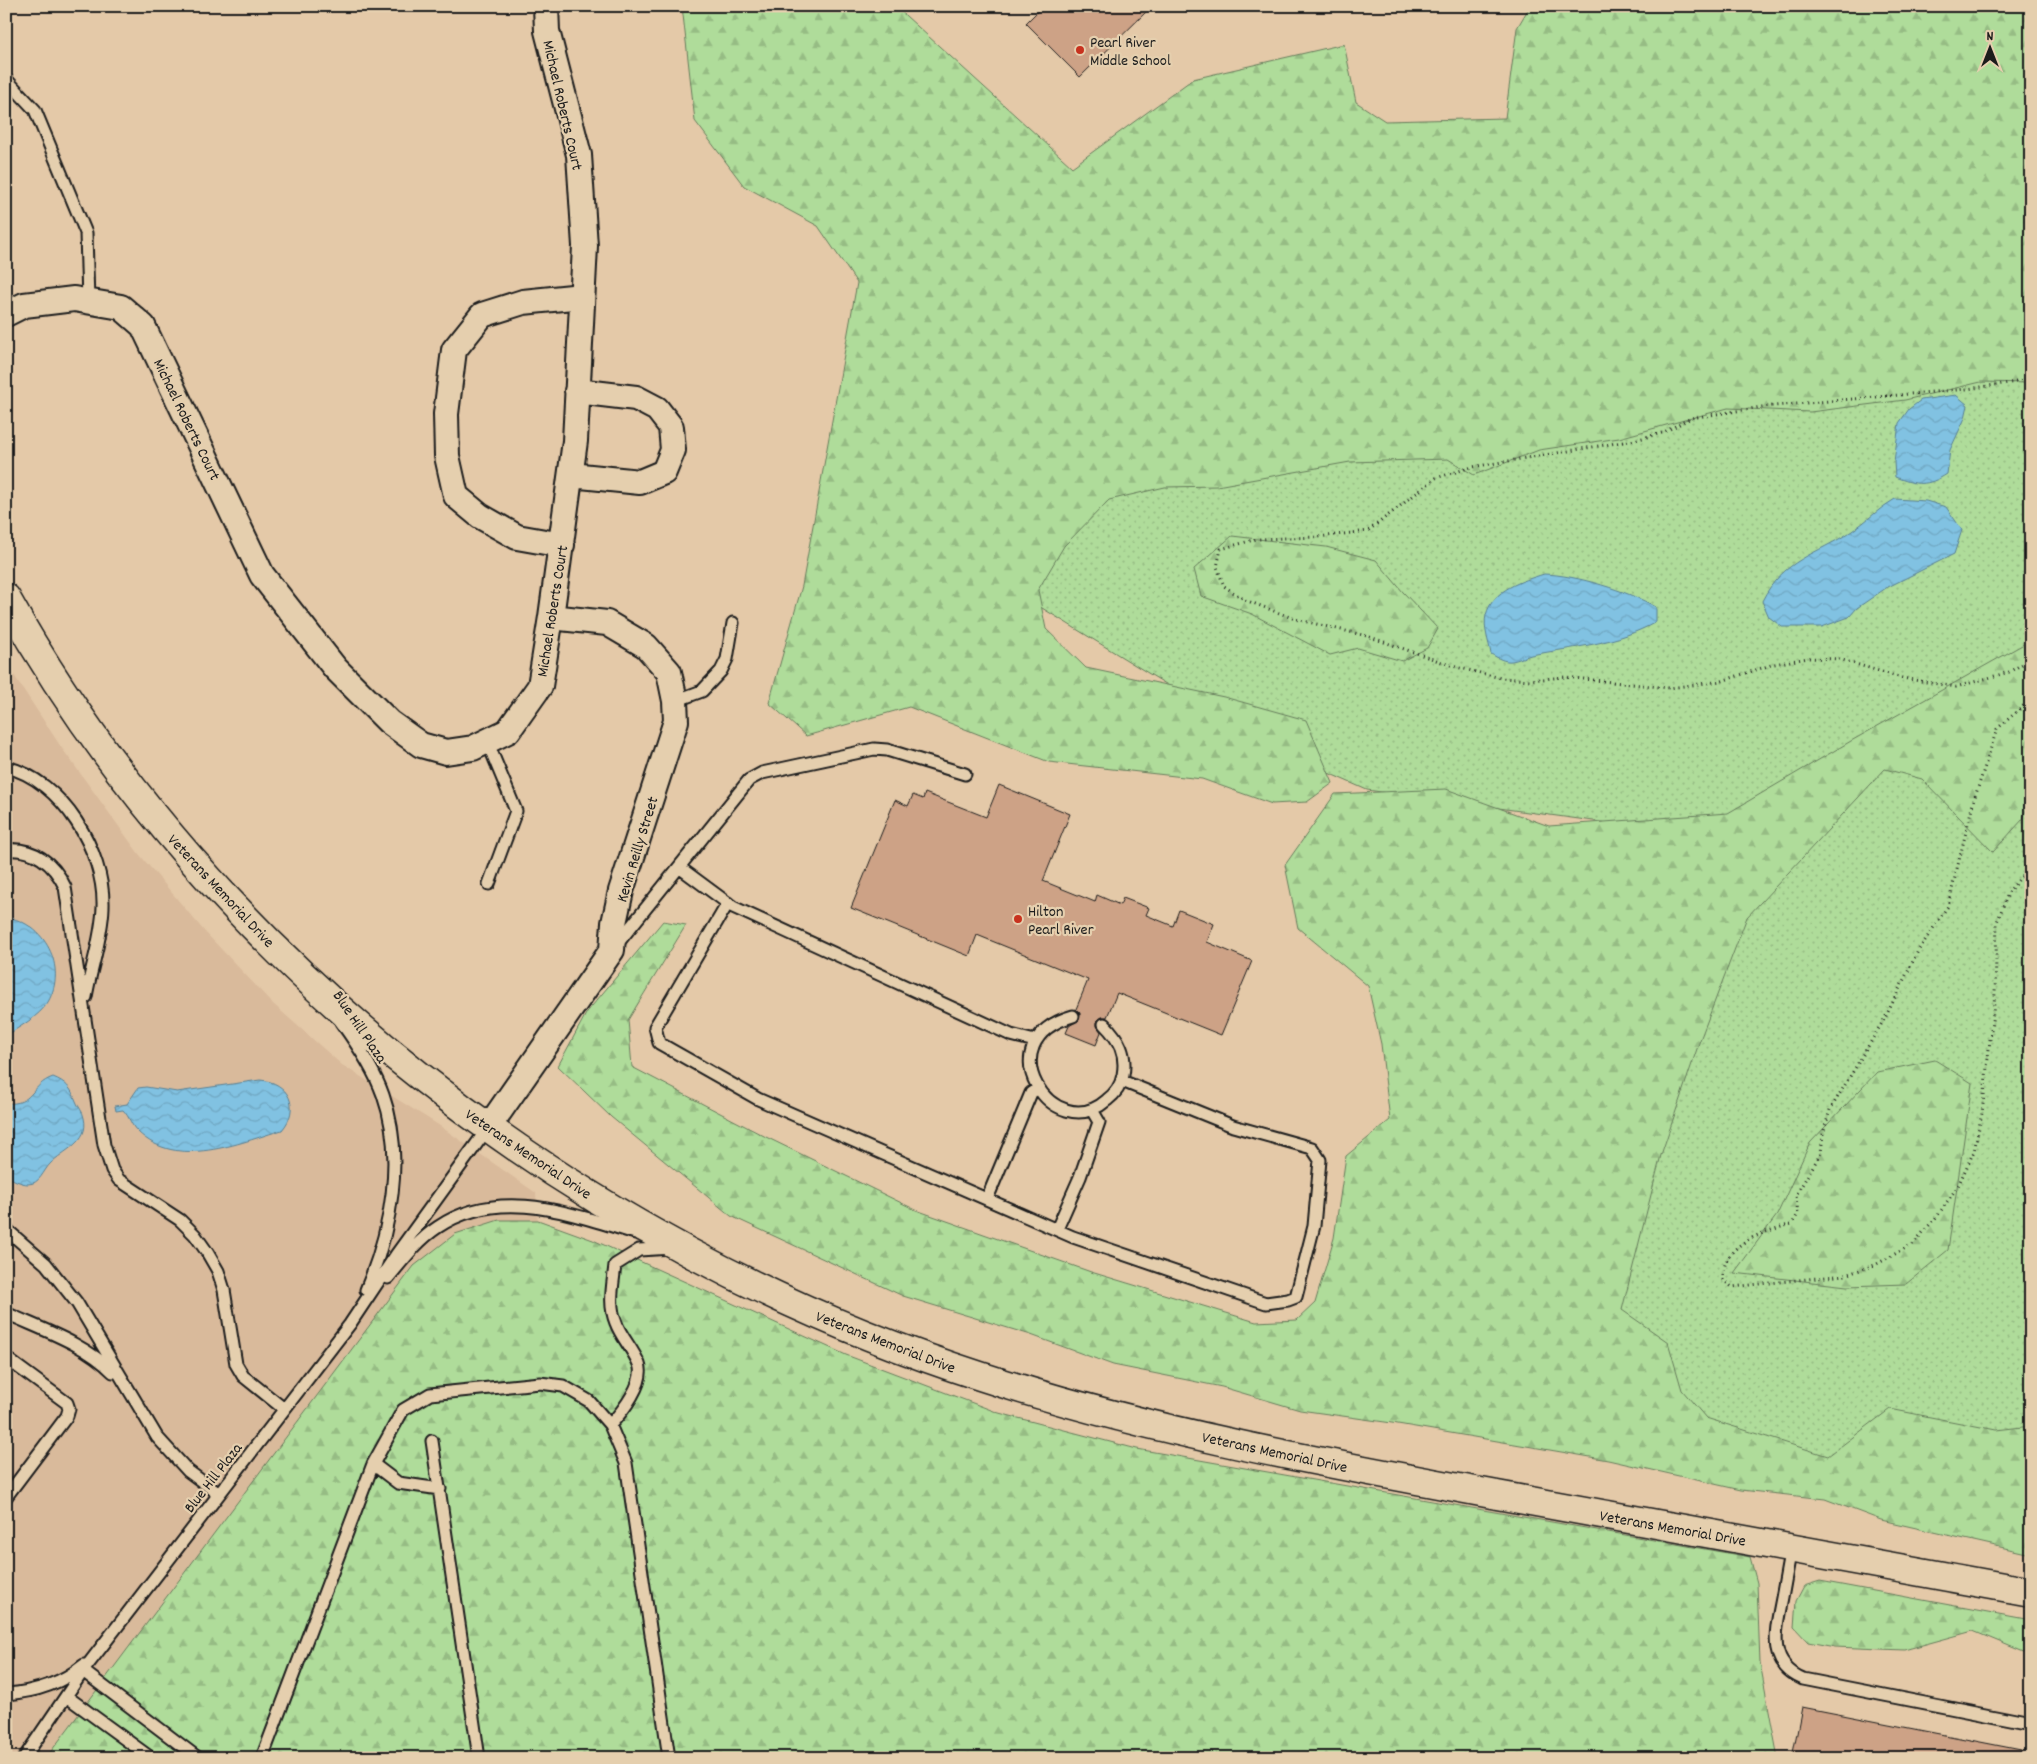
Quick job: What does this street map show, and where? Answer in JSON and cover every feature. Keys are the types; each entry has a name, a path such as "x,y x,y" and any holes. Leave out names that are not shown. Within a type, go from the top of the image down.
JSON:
{"street":[{"name":"Michael Roberts Court","path":"6,314 24,305 74,299 122,307 143,326 262,575 335,668 389,722 421,745 446,752 473,748 508,731 540,686 551,617 570,474 577,391 585,246 578,155 547,31 546,6"},
{"path":"562,545 518,537 480,516 456,496 447,456 446,414 454,350 482,315 523,302 582,296"},
{"path":"570,474 640,482 664,472 673,450 671,428 657,409 636,398 577,391"},
{"name":"Veterans Memorial Drive","path":"6,598 79,715 149,810 226,897 308,979 393,1054 488,1128 588,1193 684,1248 778,1297 866,1336 975,1375 1075,1405 1172,1430 1280,1453 2031,1592"},
{"name":"Kevin Reilly Street","path":"551,617 607,623 646,646 669,672 675,701 676,721 622,891 614,923 612,950"},
{"path":"488,1128 612,950"}],"lane":[{"path":"6,79 35,110 86,233 88,301"},
{"path":"6,613 45,663"},
{"path":"675,701 702,691 721,671 727,659 733,624"},
{"path":"487,741 516,812 489,884"},
{"path":"612,950 749,780 762,773 874,749 887,750 965,774"},
{"path":"6,767 32,778 62,803 84,833 98,867 103,905 102,924 88,986 86,1019"},
{"path":"6,850 28,852 41,857 60,875 68,899 104,1145 112,1170 130,1190 180,1220 195,1235 218,1271 225,1296 236,1364 249,1382 284,1410"},
{"path":"679,867 728,903 1011,1035 1035,1042"},
{"path":"728,903 655,1027 659,1043 758,1099 1058,1230 1266,1303 1296,1297 1314,1226 1320,1160 1312,1148 1234,1126 1122,1081"},
{"name":"Blue Hill Plaza","path":"308,979 342,1023 372,1071 383,1094 393,1138 393,1183 385,1230 372,1277 350,1324"},
{"path":"1073,1016 1058,1020 1045,1029 1035,1042 1030,1056 1030,1072 1037,1089 1045,1098 1058,1107 1073,1111 1092,1110 1114,1094 1122,1081 1125,1065 1123,1050 1116,1035 1104,1024"},
{"path":"987,1199 1031,1093 1037,1089"},
{"path":"1058,1230 1080,1177 1099,1122 1092,1110"},
{"name":"Blue Hill Plaza","path":"350,1324 396,1255 488,1128"},
{"name":"Blue Hill Plaza","path":"24,1758 83,1671 350,1324 420,1242 437,1227 473,1210 513,1204 545,1208 576,1215 684,1248"},
{"path":"6,1229 46,1264 61,1283 90,1325 157,1437 172,1456 219,1494"},
{"path":"610,1425 626,1408 638,1381 640,1366 616,1323 611,1303 615,1265 639,1250 684,1248"},
{"path":"6,1313 93,1354 118,1377 130,1392"},
{"path":"6,1358 67,1403 69,1410 67,1416 6,1497"},
{"path":"262,1758 373,1464 404,1410 430,1394 540,1383 563,1386 589,1401 610,1425 626,1463 669,1758"},
{"path":"432,1440 479,1758"},
{"path":"373,1464 398,1483 440,1489"},
{"path":"1791,1548 1775,1638 1780,1661 1793,1675 1803,1680 2031,1724"},
{"name":"Blue Hill Plaza","path":"6,1694 44,1688 64,1679 99,1650"},
{"path":"83,1671 198,1758"},
{"path":"66,1696 151,1758"}],"path":[{"path":"2031,380 1967,389 1762,407 1691,418 1662,433 1634,440 1472,468 1436,478 1368,531 1319,537 1257,539 1221,549 1216,567 1224,586 1245,600 1295,619 1367,636 1456,667 1501,678 1531,680 1565,677 1669,688 1722,681 1774,664 1808,658 1839,659 1902,678 1956,687 2009,672 2031,659"},
{"path":"2031,699 1997,730 1973,804 1948,906 1918,952 1881,1026 1830,1110 1823,1134 1821,1153 1796,1195 1798,1214 1792,1224 1764,1231 1738,1245 1722,1269 1723,1280 1732,1287 1845,1275 1875,1265 1913,1244 1938,1215 1958,1186 1974,1151 1980,1122 1995,994 1997,922 2009,891 2021,878 2031,875"}],"shaded area":[{"path":"6,663 61,747 139,854 205,932 273,1004 342,1065 437,1124 536,1193 538,1227 109,1758 6,1758"}],"green space":[{"path":"682,6 895,6 1072,167 1193,79 1344,44 1356,102 1385,121 1505,118 1517,28 1530,6 2031,6 2031,383 1981,382 1905,400 1810,412 1728,408 1619,438 1539,450 1474,475 1448,459 1350,462 1217,486 1165,487 1109,500 1064,546 1038,590 1046,629 1086,668 1224,697 1306,720 1333,783 1307,802 1272,804 1202,779 1049,762 909,707 806,736 769,703 802,586 857,283 818,226 744,186 695,121"},
{"path":"2031,361 2031,1526 1644,1414 1604,1318 1725,839 1367,790 1267,746 980,570 1115,458"},
{"path":"1232,536 1326,547 1376,560 1438,629 1427,648 1402,661 1358,648 1330,655 1252,614 1201,596 1194,569"},
{"path":"2031,640 2031,794 2023,819 1993,852 1922,779 1885,769 1747,917 1700,1040 1661,1155 1622,1310 1668,1342 1682,1390 1706,1418 1828,1456 1890,1409 1996,1430 2031,1426 2031,1554 1881,1520 1825,1499 1741,1490 1608,1460 1392,1423 1300,1410 1222,1387 1113,1365 1031,1335 903,1296 731,1216 611,1117 558,1066 587,1012 663,921 686,925 628,1020 632,1067 766,1137 916,1210 1091,1272 1256,1322 1297,1320 1315,1303 1334,1238 1346,1156 1390,1120 1381,1044 1368,986 1298,928 1285,865 1335,794 1446,789 1549,826 1728,813 1851,741"},
{"path":"1935,1060 1972,1083 1948,1250 1906,1284 1847,1286 1734,1273 1777,1215 1810,1143 1877,1072"},
{"path":"499,1220 538,1220 593,1240 846,1355 999,1413 1137,1449 1750,1557 1757,1583 1760,1663 1778,1758 46,1758 414,1266 455,1234"},
{"path":"1820,1581 2031,1620 2031,1655 1973,1631 1904,1650 1835,1647 1808,1642 1794,1627 1796,1601 1804,1586"}],"water":[{"path":"1956,395 1968,405 1965,418 1950,450 1947,474 1927,483 1909,482 1895,477 1894,462 1899,423 1909,409 1921,400"},
{"path":"1895,499 1926,501 1946,507 1962,530 1954,554 1886,588 1857,608 1849,617 1822,627 1782,627 1769,617 1762,601 1770,587 1780,576 1801,559 1852,531"},
{"path":"1544,574 1571,577 1631,595 1656,607 1656,622 1611,640 1531,655 1512,661 1504,660 1491,654 1485,625 1486,615 1490,606 1509,587"},
{"path":"6,917 20,921 42,937 54,961 55,975 54,989 44,1007 34,1017 6,1036"},
{"path":"53,1077 65,1083 72,1092 82,1111 85,1126 83,1133 74,1145 50,1164 36,1182 22,1183 6,1176 6,1103 22,1101 45,1081"},
{"path":"260,1080 270,1082 285,1091 291,1105 288,1122 282,1130 208,1150 171,1150 154,1143 138,1132 123,1110 116,1111 115,1106 127,1104 138,1088 146,1087 177,1092"}],"building":[{"name":"Pearl River Middle School","path":"1043,6 1152,6 1080,77 1026,23"},
{"name":"Hilton Pearl River","path":"999,785 1070,814 1043,881 1095,902 1097,895 1120,905 1123,898 1149,908 1146,915 1173,926 1179,910 1214,924 1207,942 1252,961 1221,1035 1117,993 1107,1017 1102,1017 1097,1021 1097,1026 1101,1032 1096,1045 1066,1033 1069,1026 1079,1020 1080,1013 1076,1009 1088,980 977,935 969,956 851,908 895,800 908,806 913,795 923,799 925,793 986,817"},
{"path":"1802,1707 2021,1750 2021,1758 1792,1758"}],"place":[{"name":"Pearl River Middle School","path":"1080,50"},
{"name":"Hilton Pearl River","path":"1018,919"}]}
